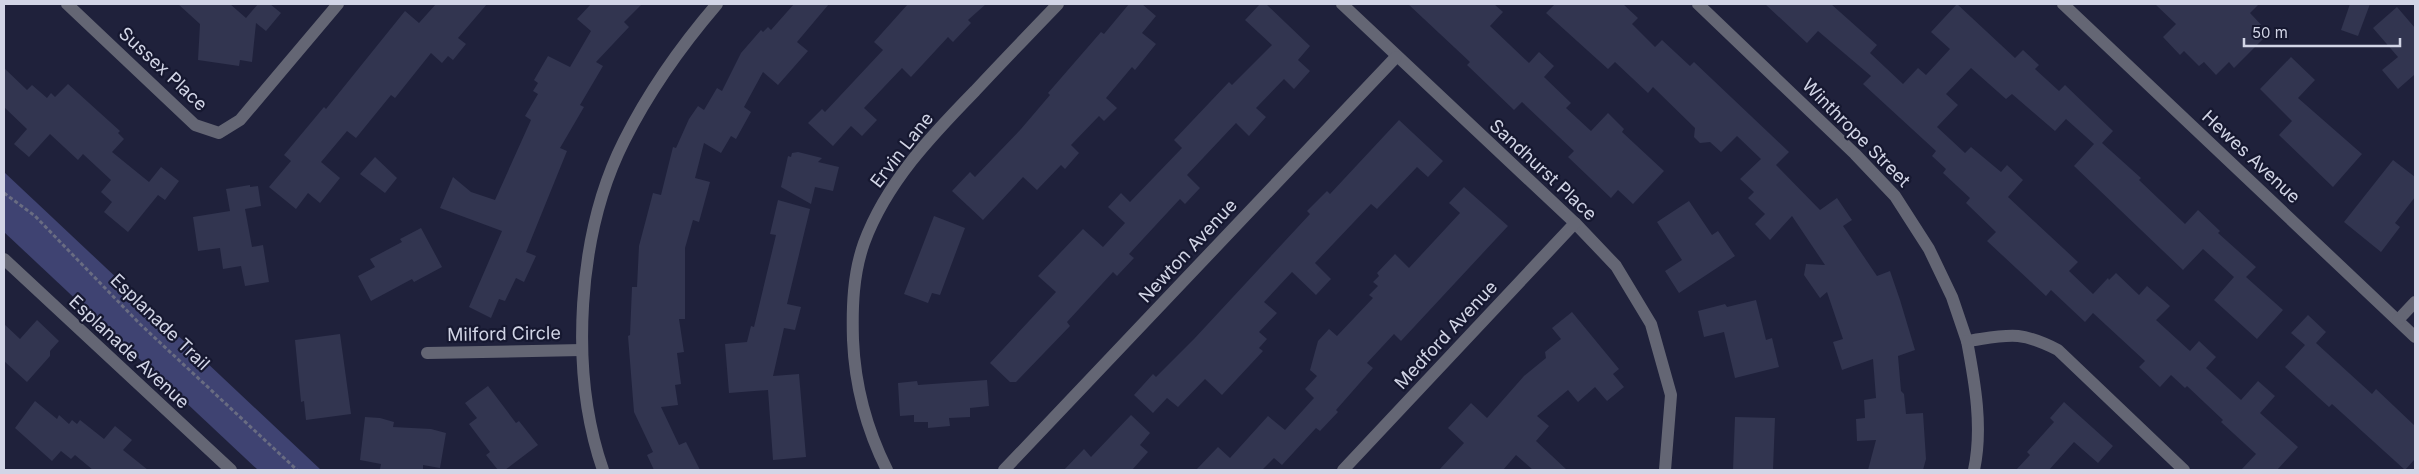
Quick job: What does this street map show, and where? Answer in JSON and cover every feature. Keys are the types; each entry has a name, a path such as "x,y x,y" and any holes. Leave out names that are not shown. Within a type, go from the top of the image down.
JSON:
{"street":[{"name":"Sussex Place","path":"67,4 195,125 219,133 240,120 338,4"},
{"path":"603,470 586,402 582,350 584,289 598,209 623,142 655,86 686,40 717,4"},
{"name":"Ervin Lane","path":"887,470 872,441 860,399 854,366 853,285 864,243 888,193 932,136 1058,4"},
{"name":"Sandhurst Place","path":"1342,4 1396,57 1575,223 1616,266 1651,324 1671,395 1665,470"},
{"name":"Winthrope Street","path":"1698,4 1855,154 1895,196 1929,249 1952,297 1967,341 1977,390 1977,457 1974,470"},
{"name":"Hewes Avenue","path":"2063,4 2415,337"},
{"name":"Newton Avenue","path":"1004,470 1396,57"},
{"name":"Medford Avenue","path":"1343,470 1575,223"},
{"name":"Esplanade Avenue","path":"4,259 231,470"},
{"path":"2398,320 2415,302"},
{"path":"1967,341 2011,334 2034,338 2058,350 2184,470"},
{"name":"Milford Circle","path":"427,352 582,350"}],"path":[{"name":"Esplanade Trail","path":"4,193 34,216 140,324 297,470"}],"shaded area":[{"path":"4,172 321,470 258,470 4,232"}],"building":[{"path":"178,4 230,4 246,18 258,4 270,4 281,13 266,31 256,23 252,62 240,60 239,66 198,60 200,24"},
{"path":"436,4 487,4 458,38 466,44 453,60 448,56 442,63 431,53 395,98 391,95 356,138 347,131 321,162 340,178 320,203 308,193 296,209 269,187 291,161 284,155 324,107 326,109 405,11 419,23"},
{"path":"591,4 642,4 624,22 629,27 596,62 603,66 580,105 584,107 560,148 567,151 526,252 536,256 524,282 516,278 505,301 499,299 491,318 469,307 502,231 440,208 453,177 471,192 495,200 531,120 525,116 538,94 533,91 538,83 534,80 548,56 570,67 591,31 577,19"},
{"path":"794,4 829,4 797,42 808,51 778,85 763,72 744,107 751,112 736,139 731,136 721,153 704,143 695,178 710,182 699,222 693,220 685,248 685,319 679,319 684,352 677,353 681,384 675,385 678,405 661,407 679,445 686,442 700,470 654,470 647,455 653,452 634,412 628,336 630,335 632,287 637,287 639,246 653,193 661,195 673,147 676,148 689,119 698,106 704,110 717,88 722,91 741,53 761,30 763,32 768,27 771,30"},
{"path":"908,4 986,4 968,20 971,23 953,42 948,37 911,77 902,68 864,108 877,120 862,136 851,126 833,146 808,123 822,109 825,112 883,50 874,42"},
{"path":"1129,4 1142,4 1156,16 1142,33 1156,44 1135,70 1132,67 1106,98 1117,108 1104,121 1099,116 1071,145 1079,153 1065,169 1061,165 1037,190 1023,177 983,220 952,191 970,172 975,177 1021,129 1050,95 1048,93 1101,32 1104,34"},
{"path":"1260,4 1266,4 1310,46 1298,60 1310,71 1294,89 1284,79 1256,108 1266,117 1249,136 1236,123 1187,175 1200,188 1185,204 1180,199 1129,254 1134,258 1117,276 1113,272 1067,322 1070,326 1016,382 1010,382 990,363 1056,292 1038,276 1083,229 1103,247 1125,223 1108,207 1121,193 1130,202 1182,148 1174,140 1229,82 1232,85 1272,45 1245,20"},
{"path":"1408,4 1494,4 1503,12 1490,26 1529,63 1539,52 1554,66 1544,77 1571,103 1566,108 1591,131 1608,113 1624,129 1622,132 1664,171 1633,204 1618,190 1611,198 1568,157 1574,151 1522,102 1514,110 1467,65 1470,62"},
{"path":"1555,4 1623,4 1638,18 1632,24 1655,47 1662,40 1690,66 1694,62 1789,152 1776,165 1820,210 1837,198 1852,220 1843,226 1877,276 1890,271 1900,300 1915,350 1898,356 1901,391 1904,394 1906,414 1923,413 1926,459 1923,470 1868,470 1876,440 1857,441 1856,419 1865,418 1864,400 1876,398 1873,359 1842,370 1833,342 1843,339 1827,292 1820,298 1804,275 1806,264 1825,265 1792,216 1770,240 1755,224 1765,214 1748,198 1754,192 1740,179 1761,159 1737,136 1721,152 1710,142 1700,143 1694,137 1695,128 1653,87 1648,93 1615,62 1608,69 1546,13"},
{"path":"1765,4 1831,4 1877,45 1870,53 1903,84 1918,68 1926,75 1950,49 1931,32 1957,4 2015,58 2023,50 2039,65 2035,69 2059,91 2065,85 2113,131 2102,143 2141,178 2139,180 2185,224 2198,210 2220,231 2218,233 2256,267 2246,277 2283,310 2257,339 2214,300 2234,277 2203,249 2183,270 2074,166 2094,144 2066,119 2055,131 2012,94 2006,99 1971,68 1946,94 1958,105 1937,127 1965,153 1971,147 2001,172 2007,165 2023,180 2008,197 2078,262 2069,271 2093,294 2108,278 2109,280 2116,273 2139,295 2147,286 2170,306 2156,320 2190,351 2199,341 2216,357 2206,368 2241,400 2258,381 2275,396 2260,413 2298,447 2277,470 2241,470 2256,454 2221,422 2223,420 2187,386 2185,388 2171,375 2160,387 2139,367 2145,361 2093,313 2085,322 2051,290 2046,296 1987,241 1996,232 1966,203 1970,198 1943,173 1946,169 1932,156 1936,151 1863,84 1871,76 1818,31 1807,43"},
{"path":"2155,4 2259,4 2250,13 2269,33 2234,68 2229,62 2216,75 2204,62 2199,66 2184,51 2180,55 2163,37 2176,24"},
{"path":"2350,4 2370,4 2358,36 2341,30"},
{"path":"2397,7 2415,28 2415,77 2414,75 2398,89 2382,70 2398,57 2373,28"},
{"path":"2291,57 2315,80 2298,98 2362,154 2333,187 2279,135 2292,121 2260,89"},
{"path":"4,68 27,90 32,85 47,98 51,93 55,97 68,84 120,131 118,133 124,139 112,152 149,182 161,167 179,181 165,200 158,195 128,232 104,212 112,202 101,192 111,180 83,154 78,160 50,134 29,157 14,144 27,129 4,107"},
{"path":"1399,120 1443,161 1428,177 1417,167 1377,209 1371,204 1315,263 1331,279 1316,295 1292,272 1264,302 1277,313 1259,332 1267,339 1259,348 1263,351 1222,395 1205,379 1178,407 1167,398 1153,413 1134,395 1153,374 1156,377 1194,339 1310,214 1307,211 1327,191 1330,194"},
{"path":"798,152 822,158 818,162 839,167 833,191 815,187 811,204 781,187 788,156 791,157 792,153"},
{"path":"375,157 397,178 385,193 360,174"},
{"path":"2393,160 2415,177 2415,197 2395,223 2400,227 2381,252 2344,222"},
{"path":"250,185 250,187 258,186 261,206 245,209 252,247 263,245 269,282 245,286 241,266 223,269 220,248 198,251 193,217 230,211 226,189"},
{"path":"1464,187 1508,226 1401,341 1394,334 1367,363 1373,368 1336,410 1338,412 1320,431 1316,428 1282,465 1274,458 1262,470 1196,470 1218,447 1230,458 1268,416 1285,430 1314,398 1305,389 1317,376 1310,370 1318,341 1329,329 1337,336 1373,298 1369,295 1378,286 1373,282 1379,276 1377,273 1395,254 1409,268 1460,213 1449,203"},
{"path":"778,200 810,209 787,304 801,307 795,330 784,328 773,376 799,374 806,457 773,460 768,390 729,393 725,344 747,342 751,326 754,327 776,235 770,234"},
{"path":"1689,201 1712,235 1718,231 1735,256 1679,293 1665,271 1682,260 1657,222"},
{"path":"934,216 965,228 940,295 932,293 928,303 904,294"},
{"path":"421,228 442,267 414,282 412,279 371,301 358,276 375,267 370,259 402,242 400,239"},
{"path":"1756,300 1766,340 1772,338 1779,367 1735,378 1724,332 1704,337 1698,311 1725,304 1727,307"},
{"path":"1572,312 1619,369 1613,374 1624,387 1607,401 1595,387 1578,402 1568,390 1537,416 1549,426 1536,441 1567,470 1533,470 1516,455 1503,470 1439,470 1464,443 1448,428 1471,403 1487,418 1524,376 1546,358 1545,352 1561,339 1552,328"},
{"path":"2308,315 2326,332 2316,343 2372,394 2376,389 2415,426 2415,459 2405,470 2332,404 2329,407 2285,367 2305,345 2291,333"},
{"path":"37,320 59,341 50,351 50,356 27,382 4,361 4,324 20,339"},
{"path":"340,334 351,414 306,420 304,401 301,402 295,340"},
{"path":"987,380 989,406 970,408 970,417 949,418 950,426 928,428 928,422 914,422 914,415 900,416 898,383 917,381 918,385"},
{"path":"488,386 516,423 519,421 538,445 505,470 498,470 486,455 490,452 469,424 477,418 465,403"},
{"path":"35,401 57,419 59,415 69,424 72,420 77,424 80,420 104,439 115,426 132,440 123,450 148,470 93,470 75,455 71,459 61,451 52,461 15,428"},
{"path":"2064,402 2113,446 2098,463 2074,442 2049,470 2016,470 2030,455 2027,452 2054,422 2050,418"},
{"path":"1131,415 1150,433 1140,445 1148,452 1132,470 1064,470 1084,449 1091,457"},
{"path":"365,417 380,418 394,422 393,427 431,429 446,433 440,468 423,465 423,470 389,470 380,469 381,464 360,460"},
{"path":"1735,417 1775,418 1773,470 1733,470"}]}
